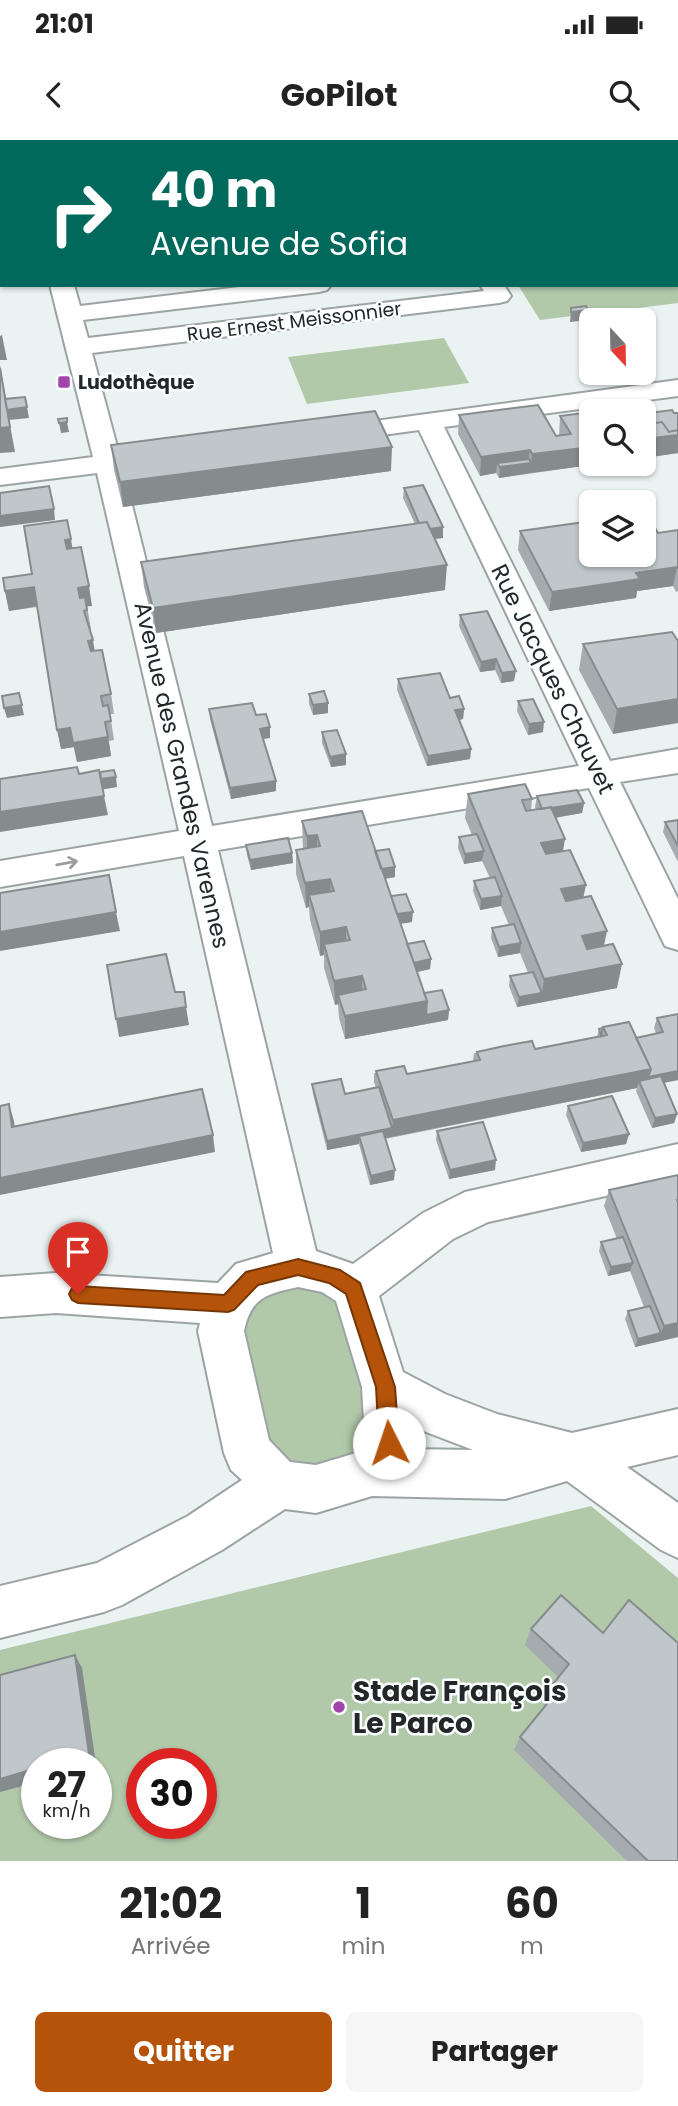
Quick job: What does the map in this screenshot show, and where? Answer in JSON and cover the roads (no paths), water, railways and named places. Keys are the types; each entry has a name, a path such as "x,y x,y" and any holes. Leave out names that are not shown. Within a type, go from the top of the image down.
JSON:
{"street":[{"name":"Avenue des Grandes Varennes","path":"62,287 163,688 196,841 298,1267"},
{"name":"Rue Ernest Meissonnier","path":"68,314 302,287"},
{"name":"Rue Ernest Meissonnier","path":"77,347 499,296 493,287"},
{"path":"308,437 678,388"},
{"name":"Rue Jacques Chauvet","path":"428,421 678,936"},
{"path":"0,477 161,456"},
{"path":"0,874 678,761"},
{"path":"354,1289 438,1226 480,1205 678,1162"},
{"path":"372,1472 389,1443 385,1387 354,1289 333,1275 298,1267 252,1278 228,1304 222,1331 248,1454 279,1484 316,1489 372,1472 505,1475 572,1456 678,1432"},
{"path":"0,1297 56,1293 228,1304"},
{"path":"385,1387 430,1411 496,1437 572,1456 678,1533"},
{"path":"0,1612 104,1587 205,1533 279,1484"}],"place":[{"name":"Ludothèque","path":"64,382"},
{"name":"Stade François Le Parco","path":"339,1707"}]}
